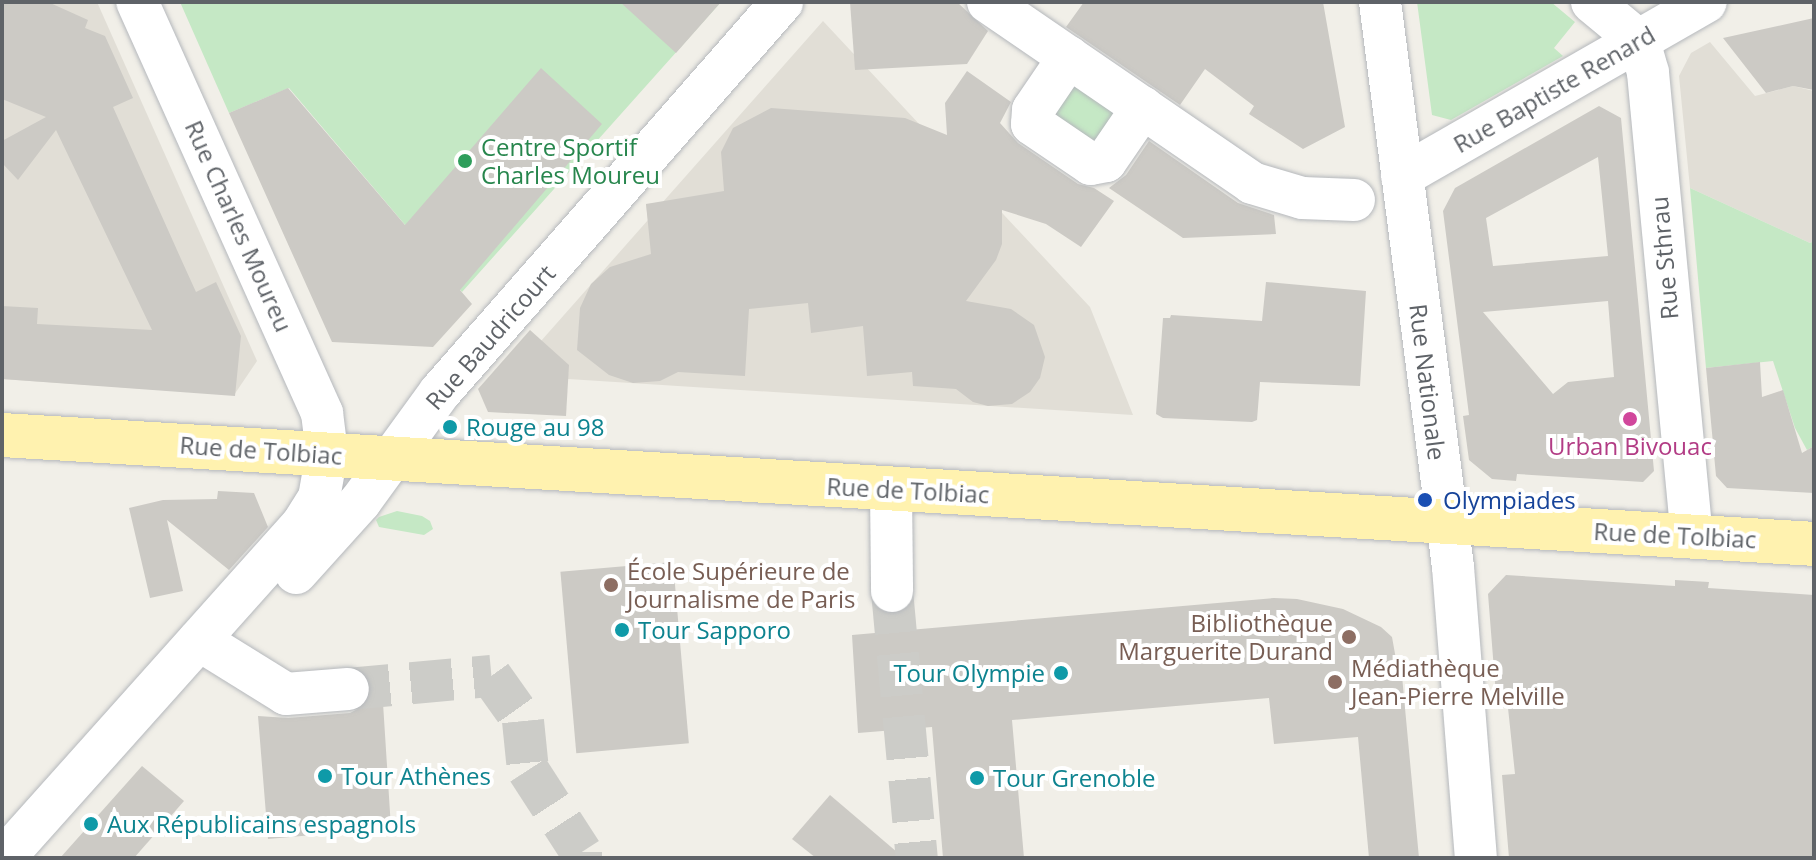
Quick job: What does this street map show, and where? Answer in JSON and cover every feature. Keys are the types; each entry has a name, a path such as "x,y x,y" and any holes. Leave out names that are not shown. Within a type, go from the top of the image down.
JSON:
{"main road":[{"name":"Rue de Tolbiac","path":"2,435 1814,544"}],"street":[{"name":"Rue Charles Moureu","path":"137,2 316,398 322,413 327,453"},
{"name":"Rue Baudricourt","path":"4,858 360,502 389,458 440,392 782,2"},
{"path":"988,2 1252,183 1302,198 1354,200"},
{"name":"Rue Nationale","path":"1380,2 1456,600 1476,858"},
{"path":"1592,2 1639,41"},
{"name":"Rue Baptiste Renard","path":"1402,176 1706,2"},
{"name":"Rue Sthrau","path":"1639,41 1648,73 1692,537"},
{"path":"1069,57 1033,110 1032,124 1091,164 1106,161 1143,107"},
{"name":"Rue Baudricourt","path":"211,648 319,498 327,453"},
{"path":"891,489 892,591"},
{"path":"211,648 286,694 348,689"}],"shaded area":[{"path":"2,2 97,2 257,361 234,395 2,379"},
{"path":"823,21 1090,307 1133,415 568,379 541,341 648,220 646,204 662,203"},
{"path":"1710,42 1755,96 1793,86 1814,91 1814,241 1810,243 1690,188 1679,76 1691,53"}],"green space":[{"name":"Centre Sportif Charles Moureu","path":"180,2 721,2 462,292 289,88 229,113"},
{"path":"1417,2 1551,2 1575,22 1554,48 1563,56 1451,120 1432,115"},
{"path":"1066,74 1125,105 1102,153 1042,110"},
{"path":"1690,188 1810,243 1814,241 1814,446 1807,450 1795,428 1773,361 1706,368"},
{"path":"397,511 422,516 430,521 433,529 424,535 379,527 376,520 379,517"}],"building":[{"path":"2,2 48,2 88,20 85,28 105,36 133,98 113,107 181,259 196,292 216,282 241,336 235,396 2,379 2,306 38,308 37,324 152,330 56,130 18,180 2,163 2,141 46,117 2,99"},
{"path":"620,2 721,2 676,53"},
{"path":"850,2 957,2 988,31 967,64 855,70"},
{"path":"1084,2 1323,2 1345,127 1303,149 1249,114 1254,106 1205,69 1180,105 1066,27"},
{"path":"1814,18 1814,90 1793,86 1766,93 1723,38"},
{"path":"541,68 602,124 460,290 472,304 433,347 332,342 229,113 288,88 405,225"},
{"path":"967,71 1011,102 1000,123 1018,143 1078,184 1094,188 1114,201 1081,247 1046,224 1002,210 1002,244 996,260 966,301 1011,309 1034,325 1045,357 1040,378 1030,392 1012,404 988,406 973,402 956,389 913,386 912,372 867,376 863,326 811,333 808,303 749,309 745,376 678,372 660,381 633,383 609,375 577,350 580,308 591,284 610,267 651,254 646,204 724,191 721,152 733,128 771,108 905,118 947,135 945,103"},
{"path":"1599,106 1621,118 1654,471 1643,482 1517,474 1516,481 1492,479 1469,460 1463,416 1469,415 1443,211 1455,188","holes":["1598,157 1608,256 1493,266 1486,218","1608,301 1614,377 1568,382 1553,394 1483,312"]},
{"path":"1149,141 1238,203 1274,215 1276,234 1183,238 1109,188 1126,175"},
{"path":"1266,282 1366,291 1360,386 1260,382 1257,420 1252,422 1163,418 1156,414 1163,318 1170,318 1171,315 1262,321"},
{"path":"530,330 569,365 566,416 488,412 478,389"},
{"path":"1760,362 1762,397 1783,390 1802,453 1814,446 1814,493 1727,488 1716,476 1706,368"},
{"path":"218,491 254,493 268,527 229,570 167,520 183,591 150,598 129,508 163,500 217,499"},
{"name":"Tour Sapporo","path":"673,562 689,743 576,753 560,572"},
{"path":"1506,575 1675,586 1675,580 1709,582 1708,588 1814,595 1814,858 1509,858 1502,775 1515,774 1508,708 1497,708 1488,594"},
{"path":"1274,598 1297,599 1343,609 1381,627 1392,637 1397,665 1401,665 1419,858 1369,858 1358,737 1274,744 1269,698 1012,720 1024,858 943,858 932,727 858,733 852,635"},
{"name":"Tour Athènes","path":"383,703 391,828 268,839 258,716 288,718 350,713 365,705"},
{"path":"142,766 184,801 134,858 60,858"},
{"path":"830,795 904,858 816,858 792,839"}],"tunnel":[{"path":"892,591 917,858"},
{"path":"348,689 491,676 523,721 528,770 581,852 581,858"}],"place":[{"name":"Centre Sportif Charles Moureu","path":"465,161"},
{"name":"Urban Bivouac","path":"1630,419"},
{"name":"Rouge au 98","path":"450,427"},
{"name":"Olympiades","path":"1425,500"},
{"name":"École Supérieure de Journalisme de Paris","path":"611,585"},
{"name":"Tour Sapporo","path":"622,630"},
{"name":"Bibliothèque Marguerite Durand","path":"1349,637"},
{"name":"Tour Olympie","path":"1061,673"},
{"name":"Médiathèque Jean-Pierre Melville","path":"1335,682"},
{"name":"Tour Athènes","path":"325,776"},
{"name":"Tour Grenoble","path":"977,778"},
{"name":"Aux Républicains espagnols","path":"91,824"}]}
